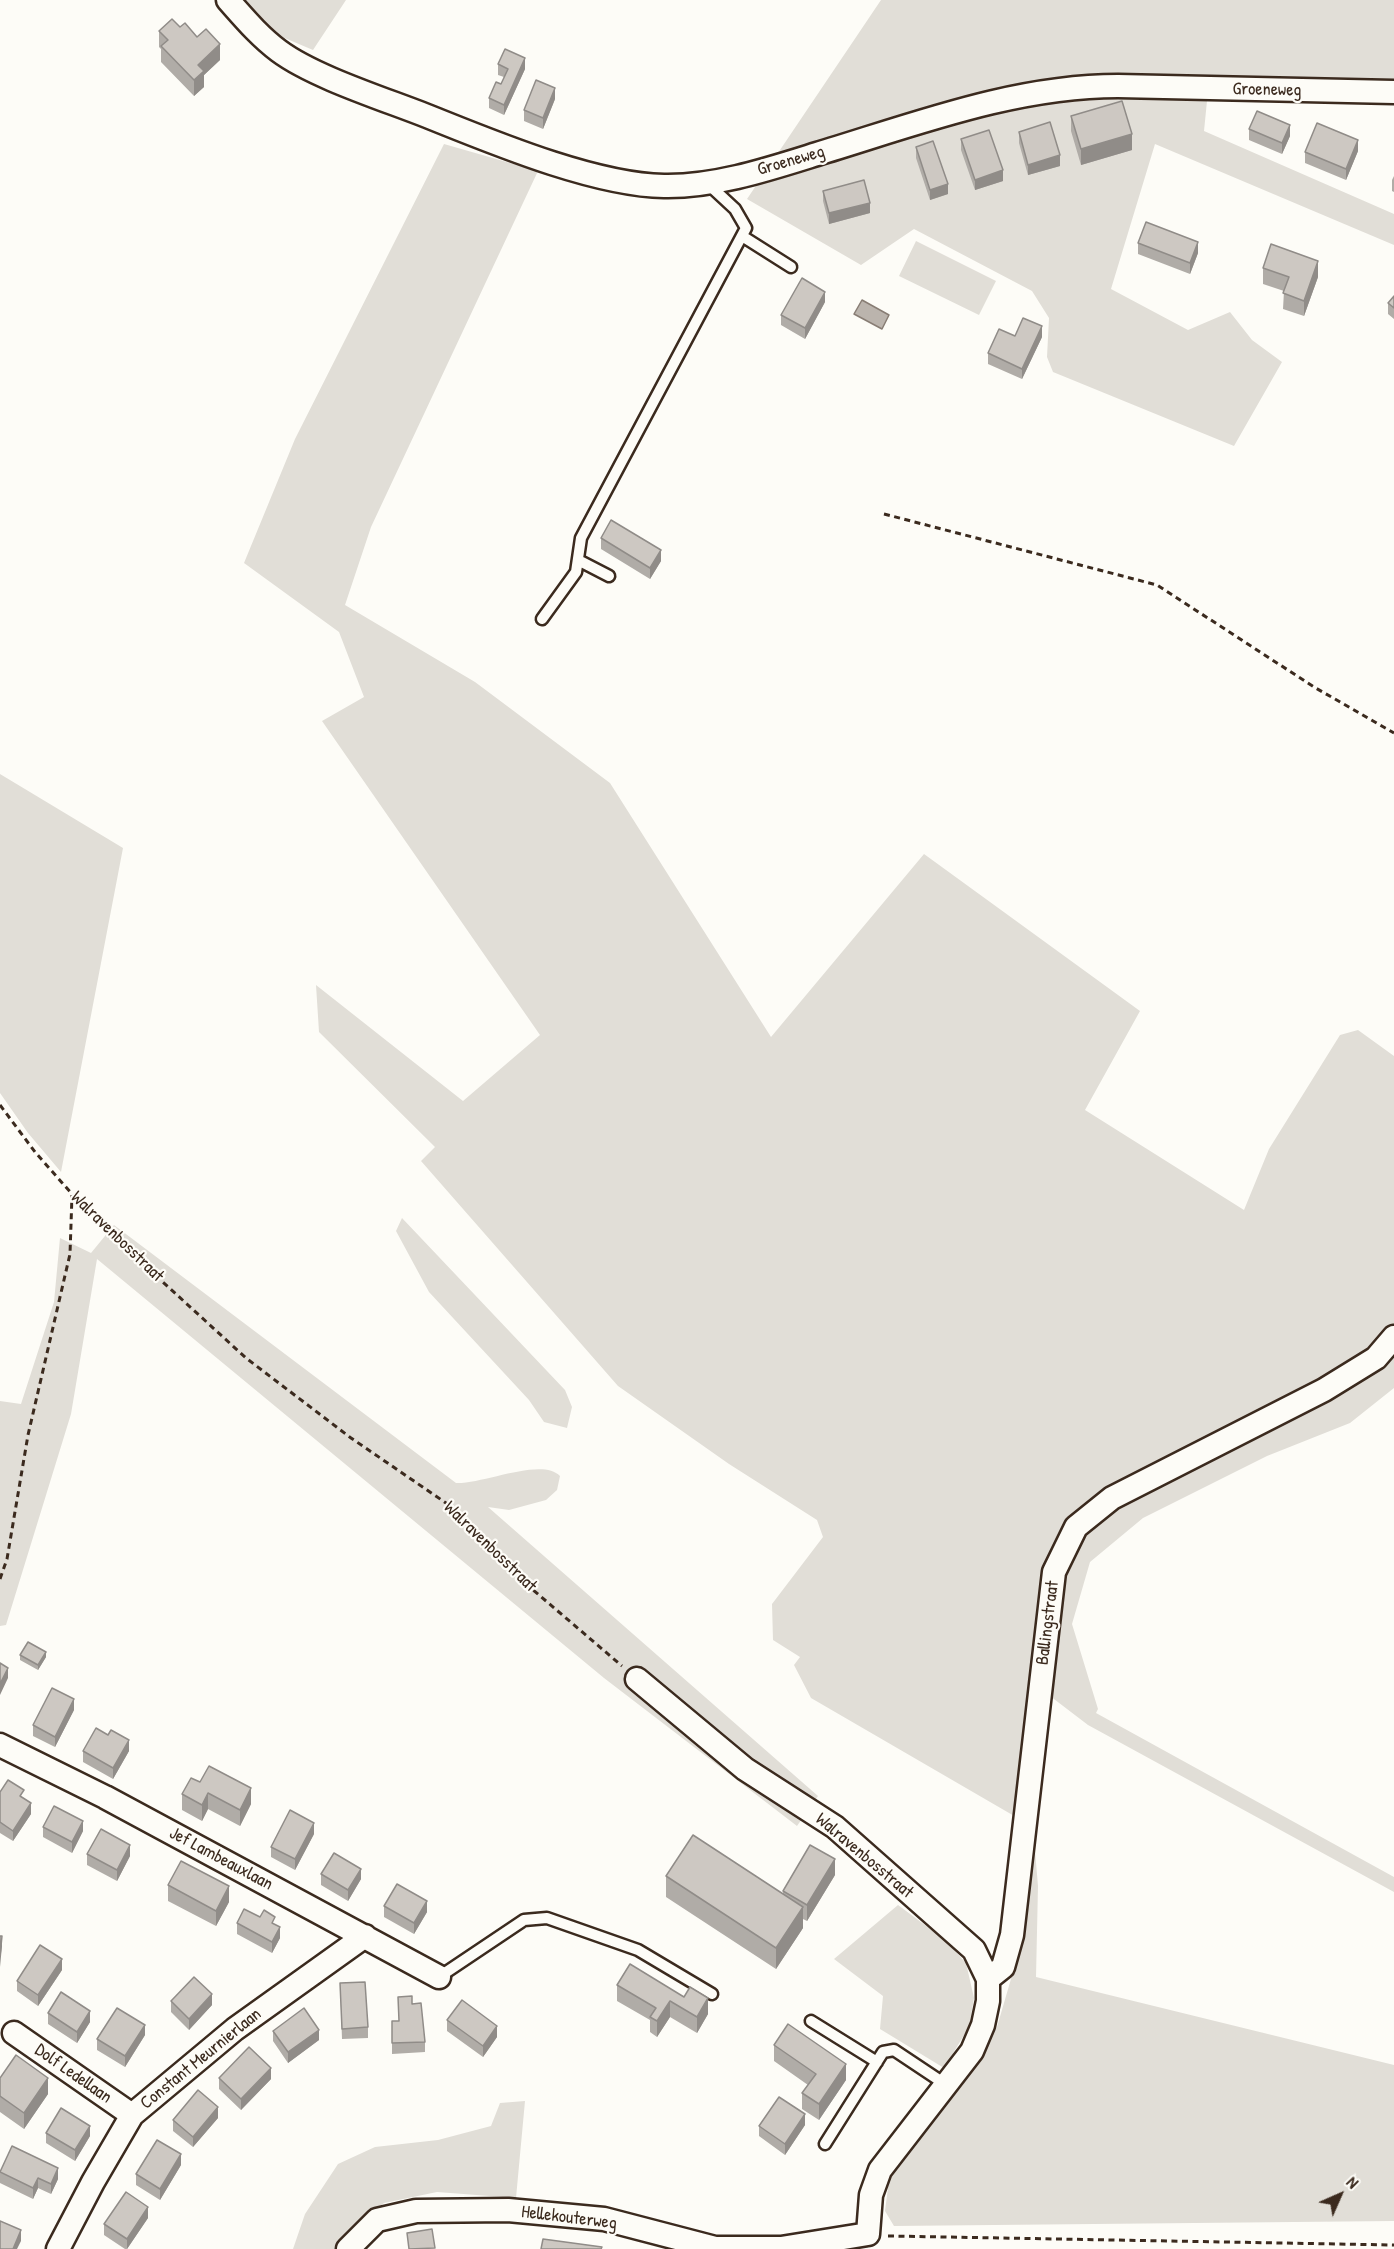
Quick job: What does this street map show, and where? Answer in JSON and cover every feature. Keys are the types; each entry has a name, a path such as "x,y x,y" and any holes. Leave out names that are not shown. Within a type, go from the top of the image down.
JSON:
{"street":[{"name":"Groeneweg","path":"228,0 259,35 302,65 480,138 630,183 665,186 707,182 786,163 941,116 1041,91 1077,86 1394,92"},
{"name":"Ballingstraat","path":"988,1979 1003,1967 1011,1935 1054,1572 1076,1527 1112,1497 1324,1390 1376,1358 1394,1337"},
{"name":"Walravenbosstraat","path":"637,1679 745,1768 835,1827 974,1950 988,1979"},
{"name":"Jef Lambeauxlaan","path":"0,1745 105,1797 439,1977"},
{"name":"Constant Meurnierlaan","path":"58,2249 132,2115 235,2029 365,1936"},
{"path":"872,2242 871,2195 880,2170 972,2051 983,2025 988,2001 988,1979"},
{"name":"Dolf Ledellaan","path":"14,2033 132,2115"},
{"name":"Hellekouterweg","path":"348,2249 377,2220 416,2211 508,2210 604,2219 715,2248 781,2248 872,2242"}],"lane":[{"path":"542,619 576,572 581,538 747,228 735,209 707,182"},
{"path":"742,236 791,267"},
{"path":"578,560 609,576"},
{"path":"439,1977 524,1920 547,1918 638,1950 712,1994"},
{"path":"811,2021 877,2062"},
{"path":"825,2144 883,2052 894,2050 945,2084"}],"path":[{"path":"884,514 1157,585 1314,687 1394,733"},
{"name":"Walravenbosstraat","path":"0,1105 35,1152 72,1194 130,1252 246,1358 351,1438 446,1503 518,1577 637,1679"},
{"path":"0,1579 7,1559 28,1435 70,1254 72,1194"},
{"path":"872,2242 920,2238 1394,2245"}],"shaded area":[{"path":"233,0 346,0 313,50 254,25"},
{"path":"881,0 1394,0 1394,81 1331,97 1207,101 1204,131 1394,214 1394,245 1155,144 1111,289 1188,330 1230,312 1252,340 1282,362 1234,446 1053,372 1047,357 1049,318 1032,291 914,229 861,265 747,199"},
{"path":"444,144 538,171 371,527 345,605 475,682 610,783 771,1037 924,854 1140,1011 1085,1110 1244,1210 1269,1149 1340,1035 1358,1030 1394,1056 1394,1388 1350,1423 1267,1456 1143,1518 1090,1562 1072,1624 1098,1709 1096,1713 1394,1877 1394,1892 1088,1725 1050,1696 1028,1824 811,1698 794,1665 800,1657 773,1640 772,1604 823,1537 817,1520 729,1464 618,1386 421,1161 435,1147 319,1032 316,985 463,1101 540,1035 322,721 364,697 339,632 244,563 295,439"},
{"path":"916,241 996,281 979,315 899,276"},
{"path":"862,300 889,315 882,329 854,314"},
{"path":"0,774 123,848 61,1172 28,1133 0,1093"},
{"path":"402,1218 565,1390 572,1407 567,1428 544,1422 529,1400 429,1292 396,1231"},
{"path":"114,1225 456,1483 540,1469 552,1471 560,1476 557,1490 546,1500 509,1510 488,1507 818,1796 797,1826 604,1678 97,1259 71,1414 6,1625 0,1626 0,1401 21,1404 54,1302 60,1238 91,1253"},
{"path":"1033,1827 1038,1886 1036,1977 1394,2065 1394,2221 894,2226 885,2211 890,2172 965,2080 997,2027 1013,1972"},
{"path":"898,1905 945,1940 966,1963 974,1998 969,2027 944,2068 880,2029 883,1996 834,1959"},
{"path":"525,2101 516,2198 437,2192 384,2203 346,2232 338,2249 293,2249 305,2214 338,2164 375,2147 438,2140 491,2126 500,2103"}],"building":[{"path":"172,19 180,27 185,23 197,37 206,29 220,44 198,65 204,71 194,80 161,46 168,40 159,31"},
{"path":"505,49 525,58 504,105 489,98 496,82 501,84 508,69 498,64"},
{"path":"536,80 555,88 543,118 524,110"},
{"path":"1122,101 1132,134 1081,149 1071,116"},
{"path":"1257,111 1290,125 1282,143 1249,129"},
{"path":"1050,122 1060,155 1028,165 1019,132"},
{"path":"1317,123 1358,140 1346,169 1305,152"},
{"path":"989,130 1003,170 975,180 961,139"},
{"path":"933,141 948,184 930,190 916,147"},
{"path":"864,180 870,203 829,213 823,191"},
{"path":"1146,222 1198,242 1190,263 1138,243"},
{"path":"1271,244 1318,261 1304,301 1283,293 1289,277 1263,268"},
{"path":"802,278 825,292 805,328 781,315"},
{"path":"1394,296 1394,308 1388,303"},
{"path":"1023,318 1042,326 1022,369 988,353 999,329 1015,336"},
{"path":"611,520 661,550 650,568 601,538"},
{"path":"28,1642 46,1652 38,1665 20,1655"},
{"path":"0,1663 8,1668 0,1684"},
{"path":"52,1688 74,1699 55,1737 33,1725"},
{"path":"96,1728 108,1735 111,1730 129,1740 113,1768 83,1751"},
{"path":"209,1766 251,1788 240,1810 208,1793 202,1805 182,1794 191,1778 200,1782"},
{"path":"8,1780 24,1790 20,1796 31,1803 13,1831 0,1822 0,1792"},
{"path":"54,1806 83,1821 72,1842 43,1827"},
{"path":"290,1810 314,1823 295,1859 271,1847"},
{"path":"101,1829 130,1845 117,1870 87,1854"},
{"path":"693,1835 803,1907 776,1948 666,1876"},
{"path":"810,1845 835,1859 807,1905 783,1891"},
{"path":"334,1853 361,1869 348,1890 321,1874"},
{"path":"181,1861 229,1886 216,1911 168,1885"},
{"path":"397,1884 427,1901 414,1923 384,1906"},
{"path":"244,1909 260,1917 264,1910 275,1917 272,1923 280,1927 272,1942 237,1923"},
{"path":"40,1945 62,1959 38,1995 17,1981"},
{"path":"630,1964 684,1997 690,1987 708,1998 697,2017 670,2001 657,2021 650,2017 656,2008 617,1985"},
{"path":"194,1977 212,1994 189,2019 171,2001"},
{"path":"365,1982 368,2027 342,2029 340,1983"},
{"path":"61,1992 90,2011 77,2032 48,2013"},
{"path":"412,1996 412,2004 421,2003 425,2042 392,2043 392,2021 399,2021 398,1997"},
{"path":"462,2000 497,2026 483,2046 447,2020"},
{"path":"117,2008 145,2025 125,2056 97,2039"},
{"path":"304,2008 319,2030 288,2052 273,2031"},
{"path":"788,2024 846,2064 819,2104 802,2093 816,2074 774,2045"},
{"path":"249,2047 271,2068 241,2099 219,2078"},
{"path":"16,2055 48,2078 24,2113 0,2096 0,2078"},
{"path":"198,2090 218,2107 193,2137 173,2120"},
{"path":"779,2097 805,2114 785,2144 759,2126"},
{"path":"61,2108 90,2126 75,2150 46,2133"},
{"path":"157,2140 181,2154 160,2189 136,2174"},
{"path":"12,2146 58,2168 51,2184 38,2178 33,2188 0,2172"},
{"path":"126,2192 148,2207 127,2239 104,2224"},
{"path":"0,2221 21,2230 13,2249 0,2249"},
{"path":"432,2229 435,2248 409,2249 407,2233"},
{"path":"543,2239 602,2247 601,2249 541,2249"}]}
